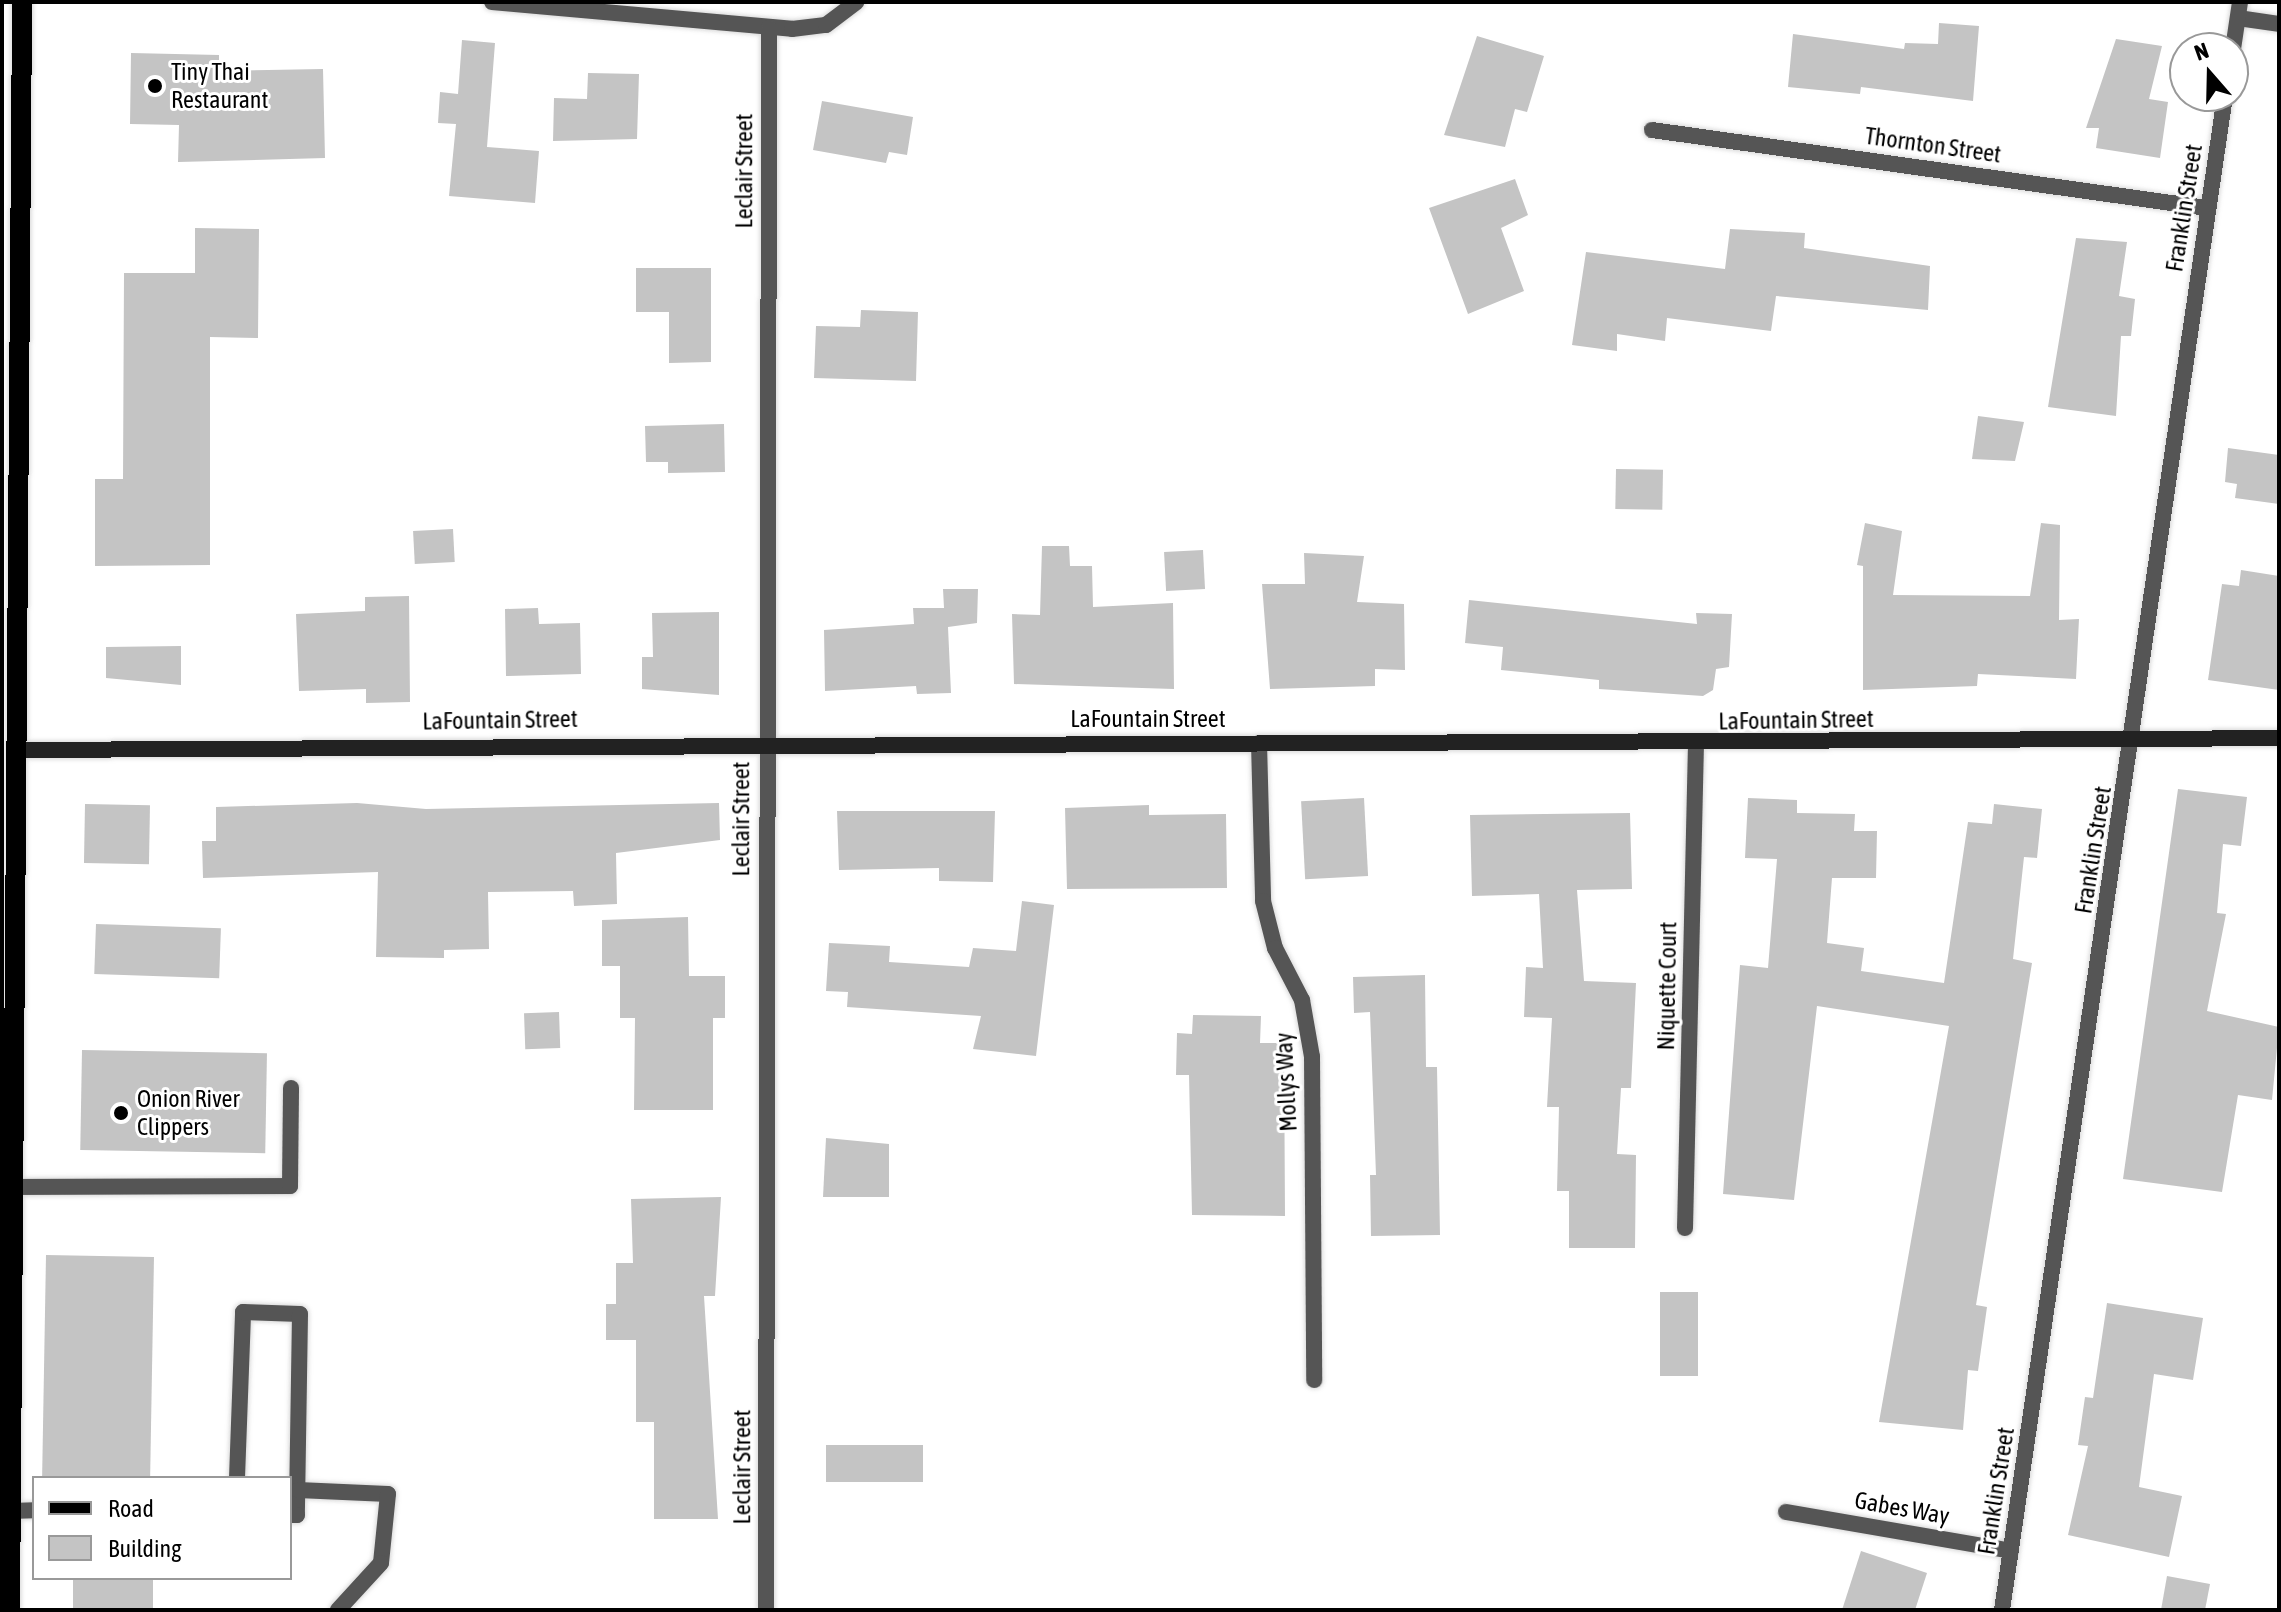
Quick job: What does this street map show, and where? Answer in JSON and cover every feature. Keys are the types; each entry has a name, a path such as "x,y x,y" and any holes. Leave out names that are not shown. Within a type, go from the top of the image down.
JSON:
{"main road":[{"path":"10,1610 13,1187 8,855 17,750 22,2"}],"street":[{"path":"492,2 769,28 826,25 856,2"},
{"path":"2236,32 2239,10 2279,24"},
{"name":"Leclair Street","path":"766,1610 765,741 769,28"},
{"name":"Franklin Street","path":"2002,1610 2134,738 2222,112"},
{"name":"Thornton Street","path":"1652,130 2207,208"},
{"name":"LaFountain Street","path":"17,750 765,741 1696,746 2279,738"},
{"name":"Mollys Way","path":"1259,743 1263,901 1275,948 1302,1000 1312,1057 1314,1380"},
{"name":"Niquette Court","path":"1685,1228 1696,746"},
{"path":"13,1187 290,1186 291,1088"},
{"path":"237,1476 243,1312 300,1314 298,1490 297,1515 292,1515"},
{"path":"298,1490 388,1494 381,1563 338,1610"},
{"path":"11,1511 32,1510"},
{"name":"Gabes Way","path":"1786,1512 2011,1551"}],"building":[{"path":"1939,23 1979,26 1973,101 1861,87 1860,94 1788,87 1793,34 1904,49 1905,43 1938,44"},
{"path":"1477,36 1544,56 1527,112 1515,109 1505,147 1444,135"},
{"path":"2116,39 2162,46 2149,99 2168,102 2160,158 2096,148 2099,128 2086,128"},
{"path":"462,40 495,43 487,147 539,151 535,203 449,196 456,124 438,123 440,92 458,94"},
{"path":"131,53 219,55 219,71 323,69 325,158 178,162 179,125 130,124"},
{"path":"588,73 639,74 637,139 553,141 554,98 587,99"},
{"path":"822,101 913,117 907,155 889,152 886,163 813,150"},
{"path":"1515,179 1528,215 1501,228 1524,291 1468,314 1429,208"},
{"path":"195,228 259,229 258,338 210,337 210,565 95,566 95,479 123,479 124,273 195,273"},
{"path":"1730,229 1805,233 1804,248 1930,266 1928,310 1776,296 1771,331 1667,318 1665,341 1617,334 1617,351 1572,345 1586,252 1725,269"},
{"path":"2076,238 2127,242 2119,296 2135,299 2131,336 2121,336 2116,416 2048,407"},
{"path":"636,268 711,268 711,362 669,363 669,312 636,312"},
{"path":"861,310 918,312 916,381 814,378 816,326 860,327"},
{"path":"1978,416 2024,422 2015,461 1972,459"},
{"path":"724,424 725,472 668,473 668,462 646,462 645,426"},
{"path":"2228,448 2279,455 2279,504 2235,498 2237,484 2225,482"},
{"path":"1616,469 1663,470 1662,510 1615,509"},
{"path":"1865,523 1902,531 1893,595 2030,596 2041,523 2060,525 2059,620 2079,619 2076,679 1978,674 1977,686 1863,690 1863,566 1857,565"},
{"path":"453,529 455,562 415,564 413,531"},
{"path":"1042,546 1069,546 1070,566 1092,566 1093,607 1173,603 1174,689 1014,684 1012,614 1040,615"},
{"path":"1203,550 1205,589 1166,591 1164,552"},
{"path":"1304,553 1364,556 1357,602 1404,604 1405,670 1375,669 1375,686 1270,689 1262,584 1305,584"},
{"path":"2241,570 2279,576 2279,690 2208,680 2222,584 2239,586"},
{"path":"943,589 978,589 977,623 948,627 951,693 917,694 916,686 825,691 824,630 914,624 913,608 944,608"},
{"path":"409,596 410,702 366,703 366,689 299,691 296,614 365,611 365,597"},
{"path":"1469,600 1697,624 1696,613 1732,614 1729,667 1716,669 1713,690 1703,696 1599,689 1599,680 1501,670 1503,647 1465,643"},
{"path":"538,608 539,624 580,623 581,674 506,676 505,609"},
{"path":"719,612 719,695 642,689 642,657 653,657 652,613"},
{"path":"181,646 181,685 106,678 106,647"},
{"path":"2178,789 2247,797 2241,846 2223,844 2217,913 2226,914 2207,1011 2279,1027 2272,1100 2238,1095 2222,1192 2123,1179"},
{"path":"1364,798 1368,876 1305,879 1301,801"},
{"path":"1748,798 1797,800 1797,813 1855,814 1854,831 1877,831 1876,878 1832,878 1827,943 1864,948 1861,971 1944,983 1968,822 1992,824 1994,804 2042,809 2037,858 2024,857 2013,959 2032,963 1976,1305 1987,1307 1978,1371 1968,1370 1963,1430 1879,1422 1949,1026 1817,1006 1794,1200 1723,1194 1740,965 1768,968 1777,859 1745,858"},
{"path":"357,803 426,809 719,803 720,840 616,853 617,904 574,906 573,891 488,892 489,949 444,950 444,958 376,957 378,872 203,878 202,841 216,841 216,807"},
{"path":"85,804 150,805 149,864 84,863"},
{"path":"1149,805 1149,815 1226,814 1227,888 1067,889 1065,808"},
{"path":"837,811 995,811 993,882 939,881 939,868 839,870"},
{"path":"1630,813 1632,889 1577,890 1584,981 1636,983 1631,1088 1621,1088 1617,1154 1636,1155 1635,1248 1569,1248 1569,1191 1557,1191 1559,1107 1547,1107 1552,1018 1524,1017 1526,967 1543,968 1539,894 1472,896 1470,815"},
{"path":"1022,901 1054,905 1036,1056 973,1049 981,1016 847,1007 848,992 826,991 829,943 890,946 889,962 969,967 973,948 1016,951"},
{"path":"688,917 689,976 725,976 725,1018 713,1018 713,1110 634,1110 635,1018 620,1018 620,966 602,966 602,920"},
{"path":"96,924 221,928 219,978 94,974"},
{"path":"1425,975 1426,1067 1437,1067 1440,1235 1371,1236 1370,1175 1376,1175 1370,1012 1354,1013 1353,977"},
{"path":"559,1012 560,1048 525,1049 524,1013"},
{"path":"1193,1015 1261,1016 1260,1043 1284,1043 1285,1216 1192,1215 1189,1075 1176,1075 1177,1033 1192,1034"},
{"path":"82,1050 267,1053 265,1153 80,1150"},
{"path":"826,1138 889,1144 889,1197 823,1197"},
{"path":"721,1197 715,1296 704,1296 718,1519 654,1519 654,1422 636,1422 636,1340 606,1340 606,1304 616,1304 616,1263 633,1263 631,1199"},
{"path":"46,1255 154,1257 150,1476 42,1476"},
{"path":"1660,1292 1698,1292 1698,1376 1660,1376"},
{"path":"2107,1303 2203,1318 2193,1380 2154,1374 2139,1487 2182,1496 2169,1557 2068,1535 2088,1446 2078,1445 2085,1397 2093,1398"},
{"path":"826,1445 923,1445 923,1482 826,1482"},
{"path":"1861,1551 1927,1573 1915,1610 1842,1610"},
{"path":"2167,1576 2210,1584 2205,1610 2161,1610"},
{"path":"73,1580 153,1580 153,1610 73,1610"}],"place":[{"name":"Tiny Thai Restaurant","path":"155,86"},
{"name":"Onion River Clippers","path":"121,1113"}]}
